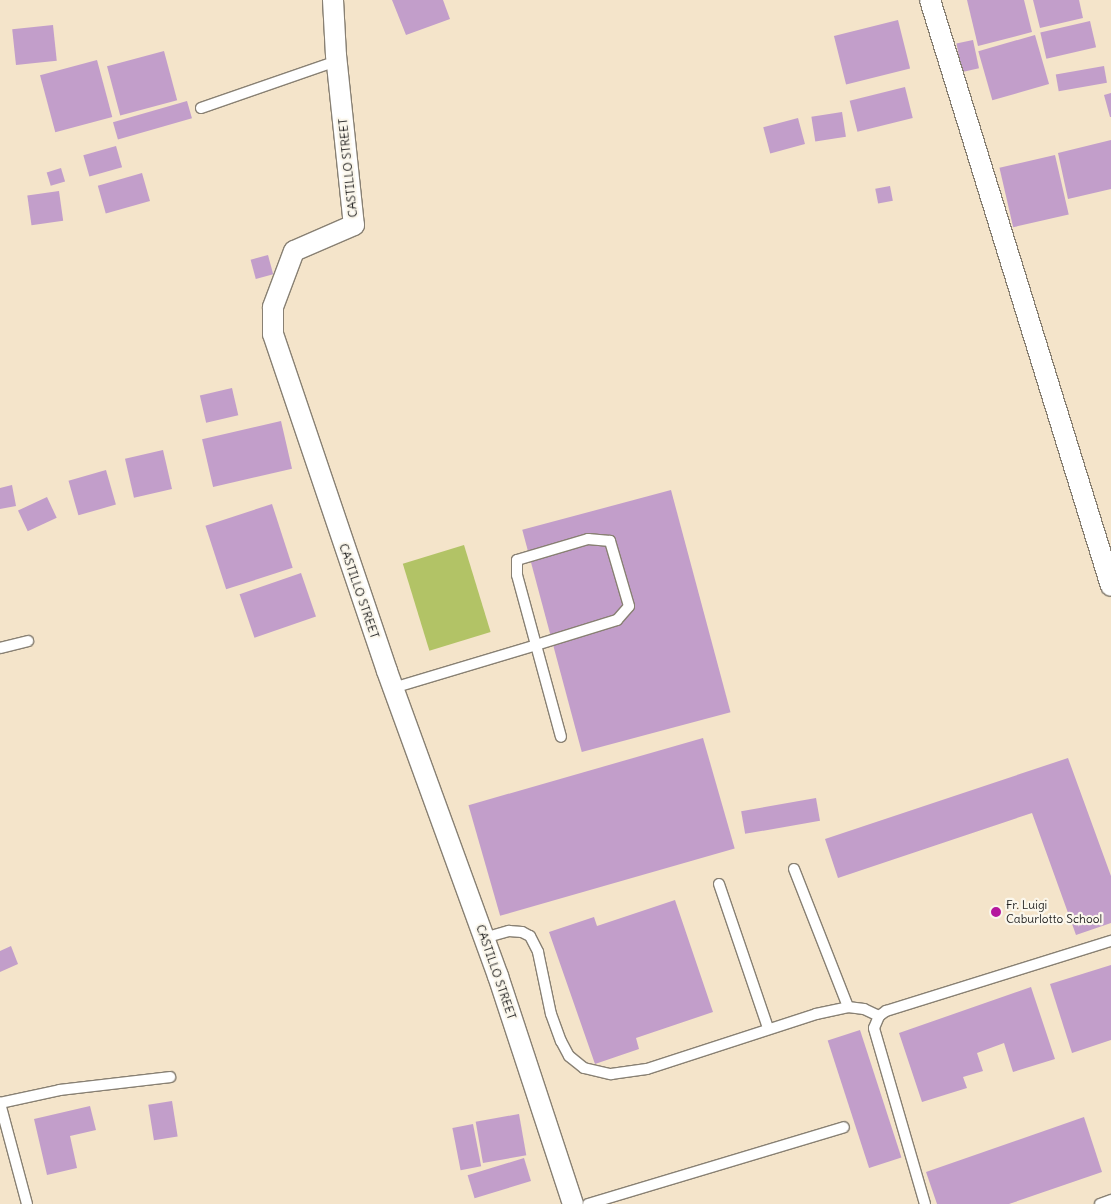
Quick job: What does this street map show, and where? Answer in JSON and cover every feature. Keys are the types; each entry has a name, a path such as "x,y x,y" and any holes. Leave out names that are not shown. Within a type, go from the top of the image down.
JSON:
{"street":[{"name":"CASTILLO STREET","path":"333,0 337,61 354,225 294,251 273,307 273,334 393,688 484,938 573,1204"},
{"path":"930,0 1111,586"}],"lane":[{"path":"201,108 337,61"},
{"path":"393,688 536,645 617,620 629,606 610,541 588,538 517,560 517,575 536,645 561,737"},
{"path":"0,648 28,641"},
{"path":"794,868 848,1007"},
{"path":"719,884 768,1028"},
{"path":"484,938 509,931 522,932 530,936 538,952 545,995 560,1041 569,1056 584,1068 611,1074 647,1069 768,1028 848,1007 864,1009 879,1016"},
{"path":"925,1204 874,1028 879,1016 886,1011 1111,941"},
{"path":"27,1204 0,1103 60,1090 170,1077"},
{"path":"588,1204 844,1127"},
{"path":"1100,1204 1111,1200"}],"green space":[{"path":"464,545 491,632 429,651 403,564"}],"building":[{"path":"392,0 443,0 450,19 406,35"},
{"path":"967,0 1024,0 1032,32 978,46"},
{"path":"1033,0 1079,0 1083,18 1040,28"},
{"path":"898,20 910,69 846,84 834,36"},
{"path":"1090,21 1096,47 1046,59 1040,32"},
{"path":"53,25 57,61 16,65 12,29"},
{"path":"1035,35 1049,84 992,100 978,51"},
{"path":"973,40 979,68 962,72 956,44"},
{"path":"164,51 177,100 120,116 107,66"},
{"path":"97,60 112,117 55,132 40,75"},
{"path":"1104,66 1107,83 1059,91 1056,75"},
{"path":"905,87 913,118 857,132 850,101"},
{"path":"1111,93 1111,117 1110,117 1104,95"},
{"path":"187,101 192,118 118,140 113,122"},
{"path":"842,112 846,137 815,142 811,117"},
{"path":"798,118 805,144 770,153 763,127"},
{"path":"1111,140 1111,189 1068,199 1058,153"},
{"path":"116,146 122,167 89,177 83,155"},
{"path":"1055,155 1069,214 1013,227 999,168"},
{"path":"61,168 65,181 51,186 47,172"},
{"path":"142,173 150,201 106,214 98,186"},
{"path":"890,186 893,201 878,204 875,189"},
{"path":"59,191 63,221 31,225 27,195"},
{"path":"268,255 273,274 256,279 251,260"},
{"path":"232,388 238,415 206,423 200,395"},
{"path":"281,421 292,469 213,487 202,439"},
{"path":"163,450 172,489 134,498 125,459"},
{"path":"106,470 116,505 78,515 69,481"},
{"path":"12,485 16,506 0,509 0,488"},
{"path":"671,490 731,712 582,752 522,530"},
{"path":"47,497 57,518 28,531 18,511"},
{"path":"272,504 293,568 226,589 205,526"},
{"path":"301,573 316,616 255,638 240,594"},
{"path":"703,738 735,849 500,916 468,805"},
{"path":"1068,758 1111,876 1111,923 1076,935 1032,813 838,878 825,839"},
{"path":"816,798 820,821 745,834 741,811"},
{"path":"675,900 713,1012 636,1038 639,1049 595,1064 549,932 594,917 597,926"},
{"path":"11,946 18,964 0,972 0,951"},
{"path":"1111,965 1111,1040 1072,1053 1050,984"},
{"path":"1031,987 1055,1059 1013,1072 1004,1043 977,1053 983,1071 963,1077 967,1088 922,1102 899,1033"},
{"path":"860,1030 901,1157 869,1168 828,1041"},
{"path":"172,1101 178,1137 154,1140 148,1105"},
{"path":"90,1106 96,1130 70,1136 77,1168 47,1175 34,1119"},
{"path":"519,1114 526,1155 483,1163 476,1122"},
{"path":"1084,1117 1102,1172 1009,1204 937,1204 926,1172"},
{"path":"473,1124 481,1166 461,1170 452,1128"},
{"path":"524,1158 531,1181 475,1198 468,1175"}],"place":[{"name":"Fr. Luigi Caburlotto School","path":"996,912"}]}
